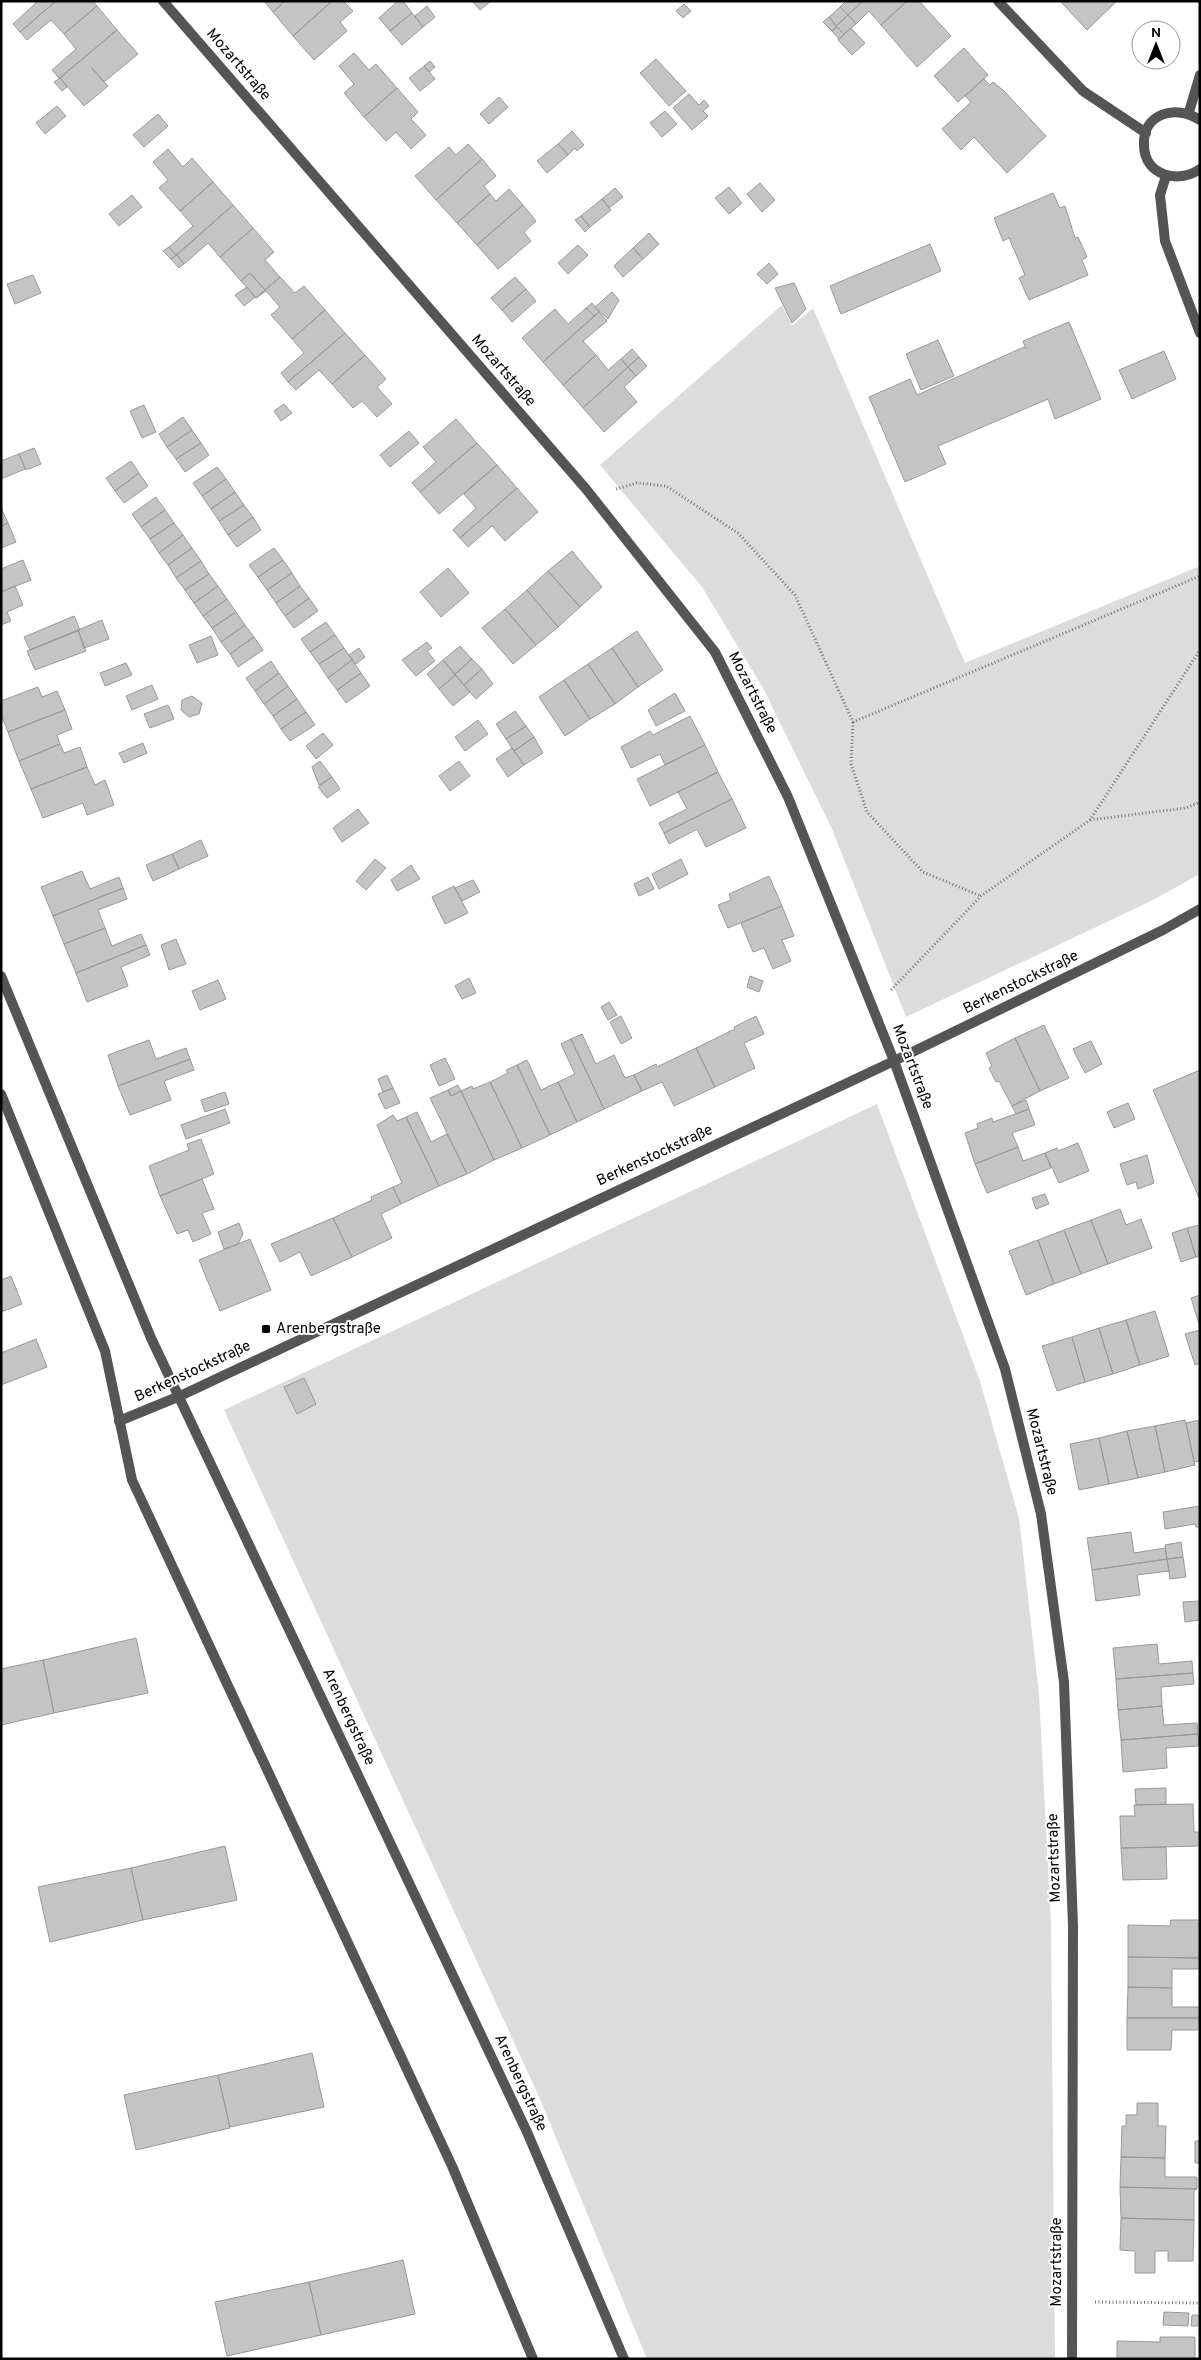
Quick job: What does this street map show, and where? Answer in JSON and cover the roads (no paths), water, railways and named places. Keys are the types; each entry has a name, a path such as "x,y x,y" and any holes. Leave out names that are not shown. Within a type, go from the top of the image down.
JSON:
{"street":[{"name":"Mozartstraße","path":"163,1 591,496 715,652 788,797 874,1009 1005,1369 1041,1514 1064,1682 1073,1926 1072,2359"},
{"path":"998,1 1083,91 1146,133"},
{"path":"1189,112 1200,75"},
{"path":"1200,120 1189,112 1176,111 1163,114 1153,122 1146,133 1144,146 1147,159 1155,169 1166,176 1179,177 1192,174 1200,168"},
{"path":"1166,176 1160,195 1165,241 1200,333"},
{"name":"Berkenstockstraße","path":"119,1422 180,1396 894,1061 1163,930 1200,909"},
{"name":"Arenbergstraße","path":"1,976 152,1338 527,2132 624,2359"},
{"path":"1,1094 105,1351 132,1480 452,2166 533,2359"}],"place":[{"name":"Arenbergstraße","path":"266,1329"}]}
